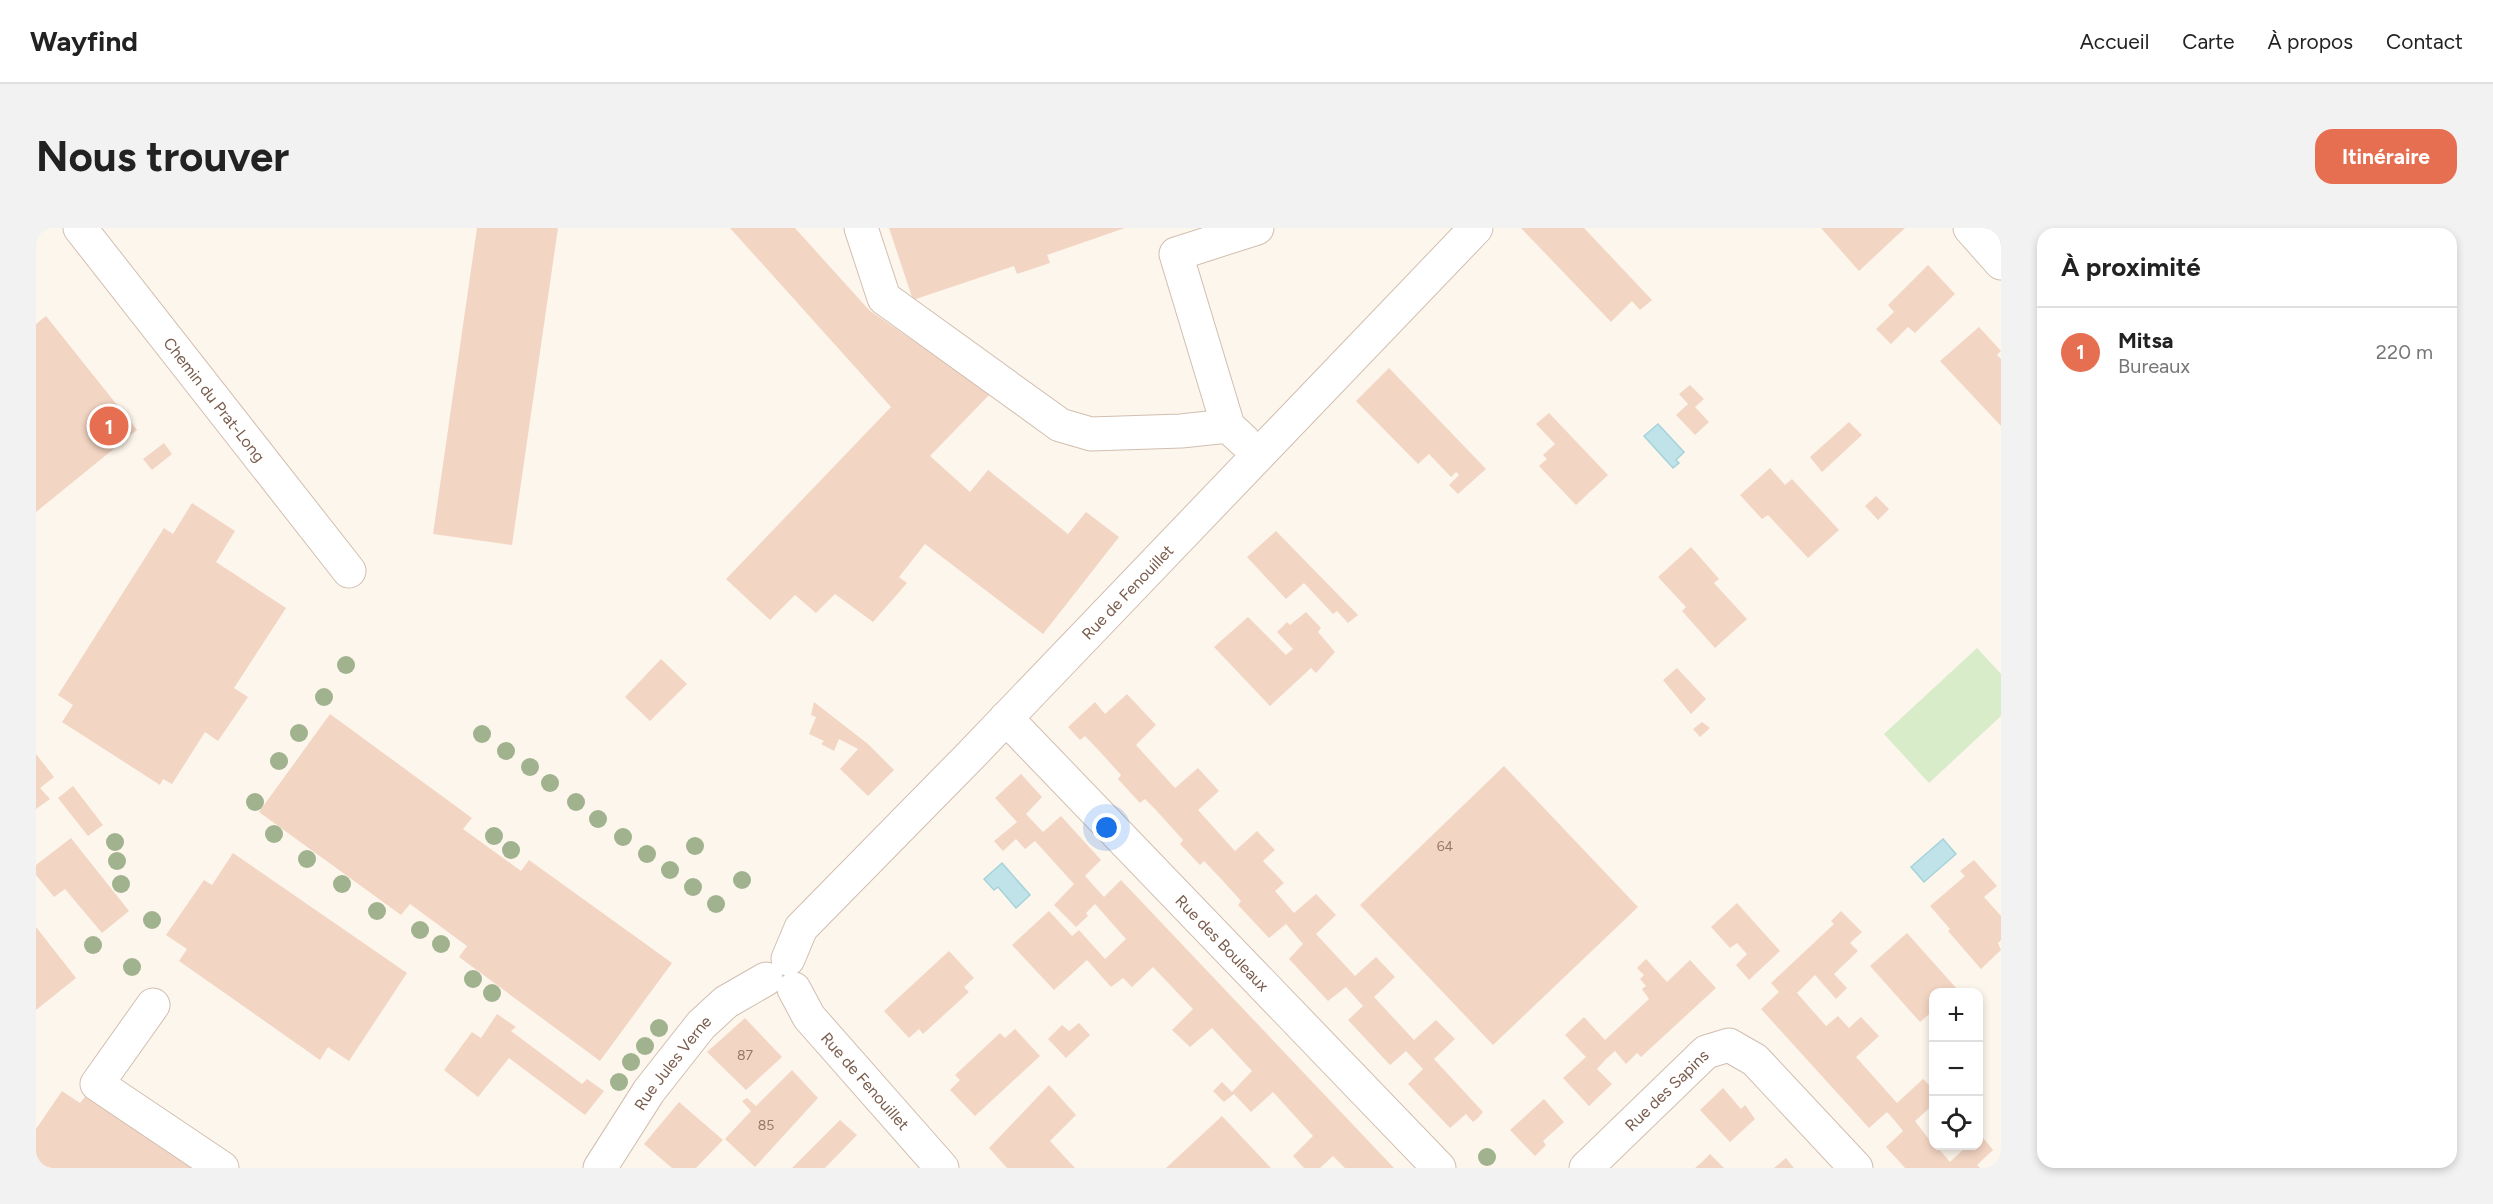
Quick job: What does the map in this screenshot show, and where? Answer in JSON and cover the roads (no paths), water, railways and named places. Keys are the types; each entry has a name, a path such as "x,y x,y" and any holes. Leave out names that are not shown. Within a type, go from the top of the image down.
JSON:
{"street":[{"name":"Chemin du Prat-Long","path":"80,228 349,571"},
{"path":"861,228 884,298 1060,425 1091,434 1181,431 1228,426"},
{"path":"1257,228 1176,255 1228,426 1259,456"},
{"name":"Rue de Fenouillet","path":"942,1168 809,1017 783,976 801,928 1259,456 1476,228"},
{"path":"1970,228 2001,263"},
{"name":"Rue des Bouleaux","path":"1006,718 1439,1168"},
{"name":"Rue Jules Verne","path":"600,1168 650,1091 701,1025 726,1002 783,976"},
{"path":"153,1005 97,1084 222,1168"},
{"name":"Rue des Sapins","path":"1586,1168 1706,1052 1729,1046 1755,1060 1856,1168"}],"water":[{"path":"1658,424 1684,452 1676,460 1679,463 1673,468 1644,436"},
{"path":"1943,839 1956,854 1924,882 1911,867"},
{"path":"1002,863 1030,895 1016,908 998,887 994,890 984,879"}],"place":[{"name":"Mitsa","path":"109,426"}]}
